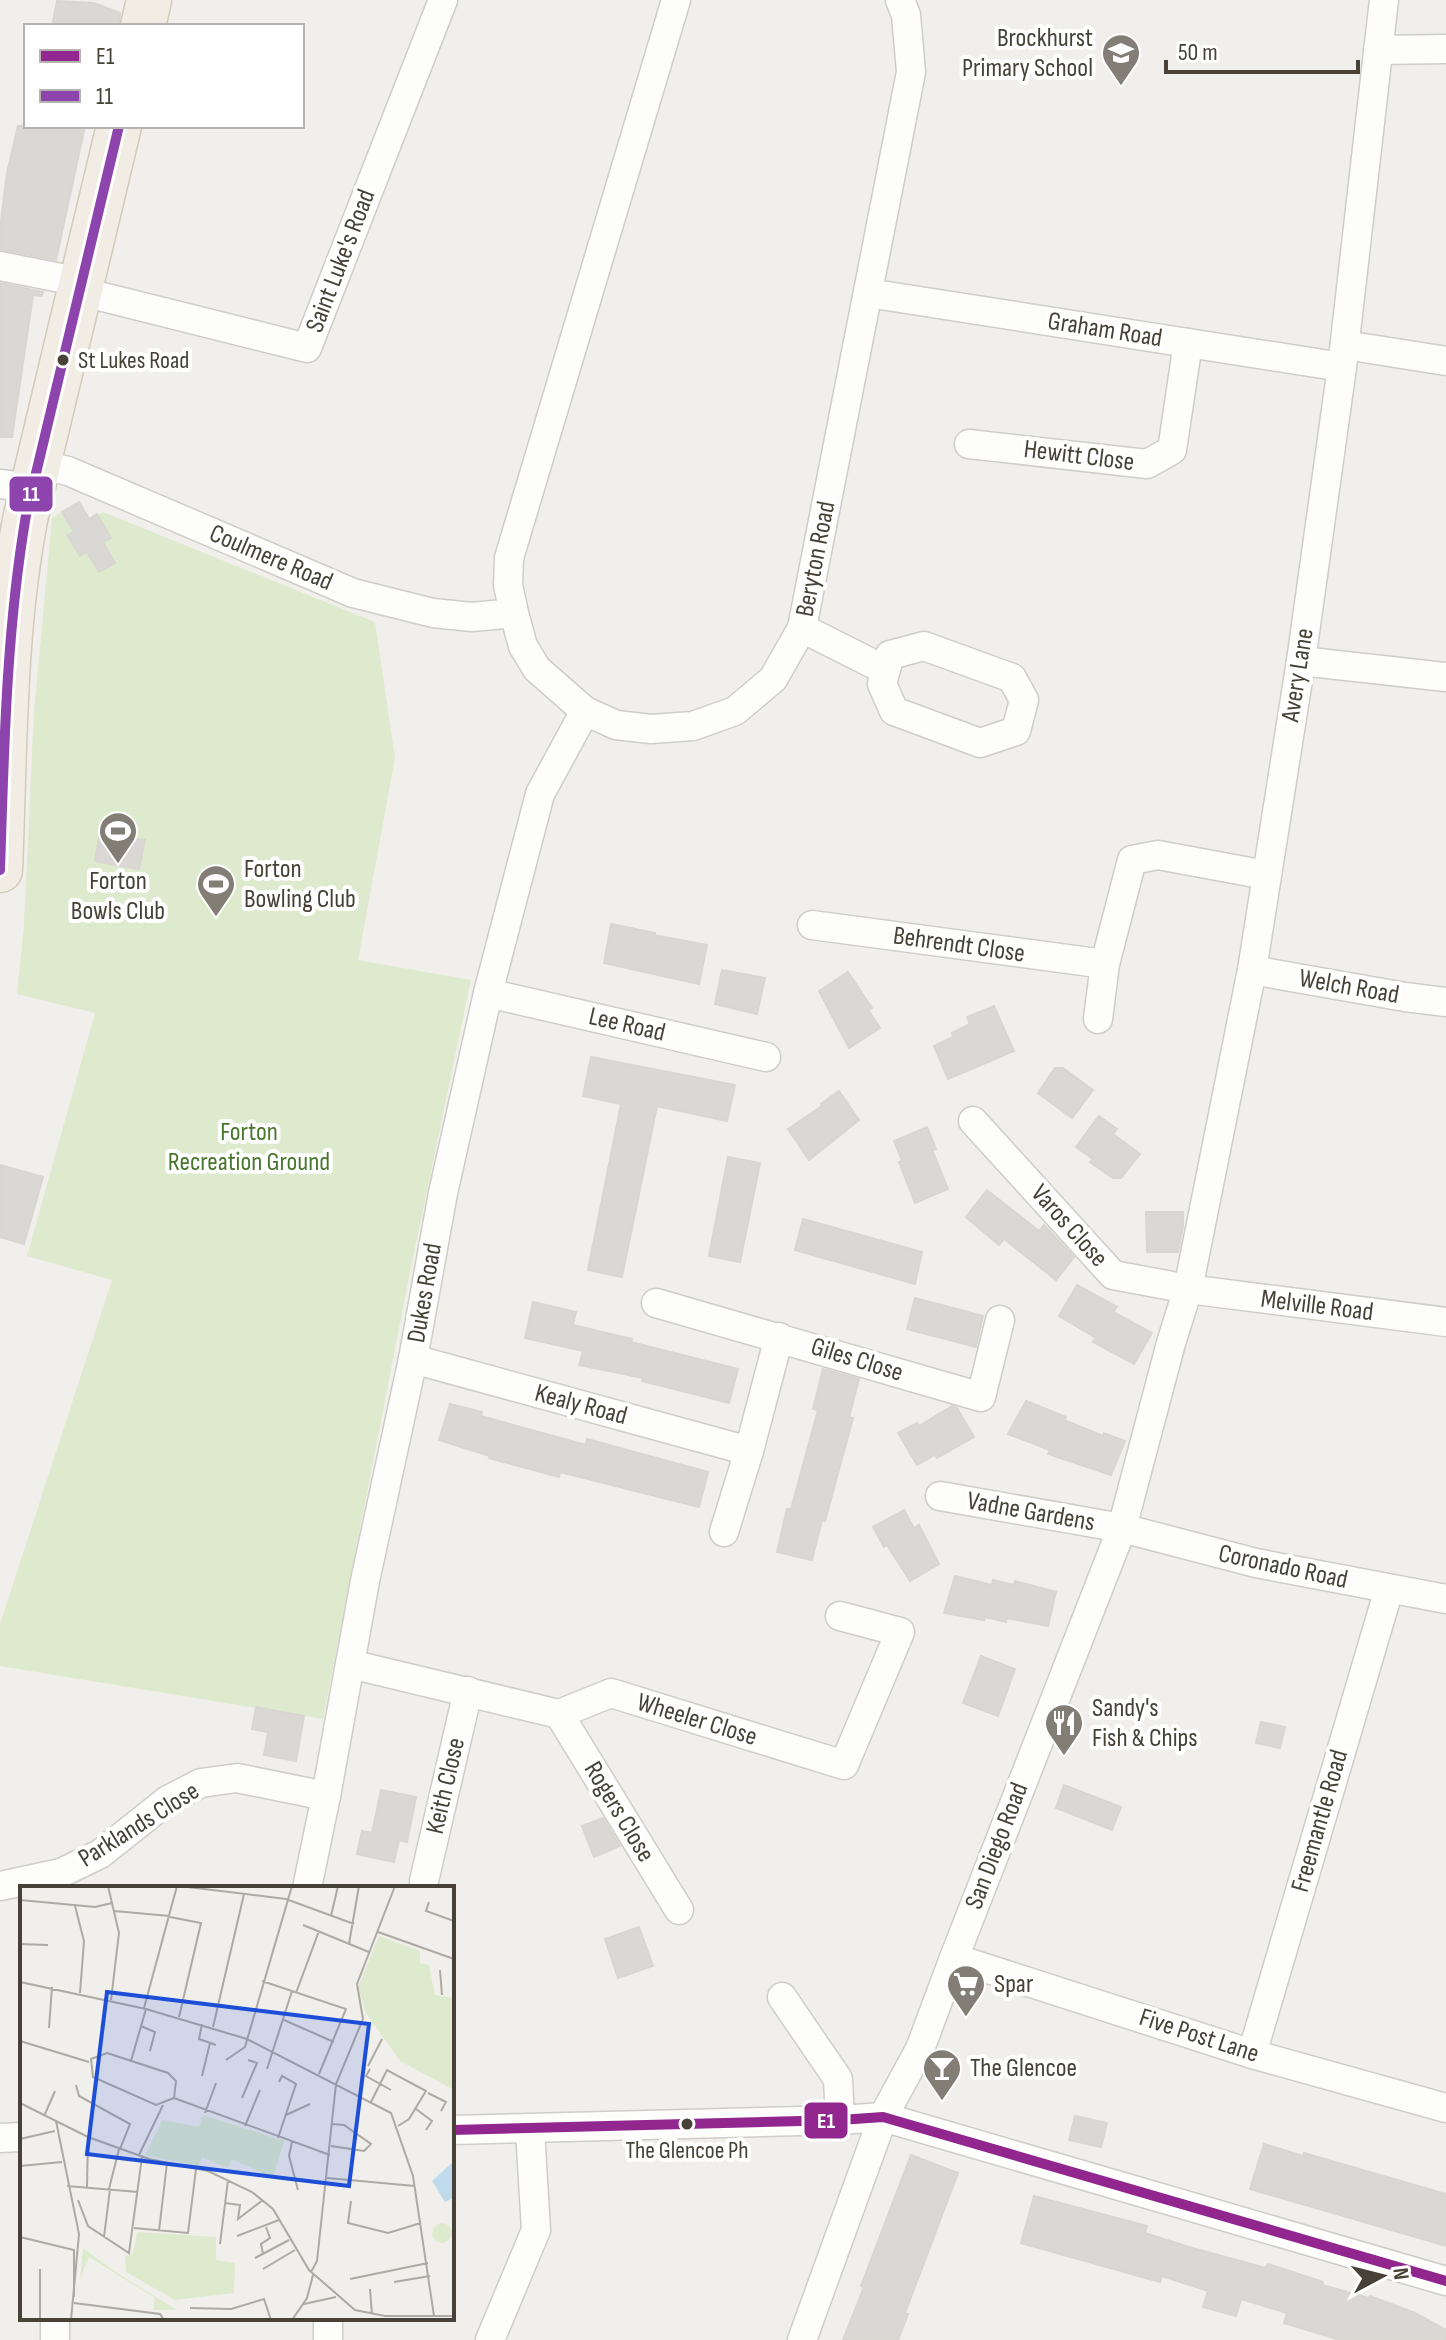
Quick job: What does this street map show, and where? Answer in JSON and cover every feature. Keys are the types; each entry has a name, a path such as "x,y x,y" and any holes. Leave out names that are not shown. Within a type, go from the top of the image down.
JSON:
{"main road":[{"path":"143,24 149,0"},
{"path":"0,870 3,718 14,589 24,525 23,479 80,287 119,128"}],"street":[{"name":"Saint Luke's Road","path":"80,287 307,348 443,0"},
{"name":"Beryton Road","path":"676,0 509,558 508,585 523,646 537,669 585,711 616,725 651,729 693,726 735,711 773,679 802,628 911,72 906,15 900,0"},
{"name":"Avery Lane","path":"1171,1343 1188,1289 1252,970 1301,661 1343,356 1384,0"},
{"path":"1378,50 1446,49"},
{"path":"0,266 80,287"},
{"name":"Graham Road","path":"868,293 1188,343 1446,361"},
{"name":"Hewitt Close","path":"969,444 1147,464 1172,450 1188,343"},
{"name":"Coulmere Road","path":"23,479 68,471 353,593 433,613 472,617 514,613"},
{"path":"802,628 885,670"},
{"path":"924,646 1012,678 1024,700 1016,731 980,743 894,711 882,684 885,670 890,655 924,646"},
{"path":"1301,661 1446,677"},
{"name":"Dukes Road","path":"307,1886 413,1359 443,1193 488,993 540,794 585,711"},
{"path":"1098,1019 1105,964 1132,860 1158,855 1266,875"},
{"name":"Behrendt Close","path":"812,925 1105,964"},
{"name":"Welch Road","path":"1252,970 1446,1002"},
{"name":"Lee Road","path":"488,993 766,1057"},
{"name":"Varos Close","path":"973,1121 1113,1275 1188,1289"},
{"name":"Melville Road","path":"1188,1289 1446,1322"},
{"name":"Giles Close","path":"656,1303 981,1397 1000,1320"},
{"path":"724,1532 779,1337"},
{"name":"San Diego Road","path":"802,2340 883,2117 920,2049 1122,1528 1171,1343"},
{"name":"Kealy Road","path":"413,1359 749,1451"},
{"name":"Vadne Gardens","path":"940,1496 1122,1528"},
{"name":"Coronado Road","path":"1122,1528 1256,1563 1446,1599"},
{"name":"Freemantle Road","path":"1252,2054 1389,1589"},
{"name":"Wheeler Close","path":"559,1714 611,1693 844,1765 900,1632 840,1616"},
{"path":"350,1664 559,1714"},
{"name":"Keith Close","path":"424,1881 468,1691"},
{"name":"Rogers Close","path":"559,1714 679,1910"},
{"name":"Parklands Close","path":"0,1886 61,1873 100,1854 168,1800 201,1783 237,1778 326,1796"},
{"name":"Five Post Lane","path":"954,1958 1252,2054 1446,2108"},
{"path":"782,1997 838,2079 840,2120"},
{"path":"454,2130 883,2117 1446,2281"},
{"path":"490,2340 536,2230 530,2130"},
{"path":"0,2138 20,2137"}],"green space":[{"name":"Forton Recreation Ground","path":"79,502 89,519 103,512 375,622 395,758 358,960 471,980 409,1277 323,1719 0,1666 0,1624 112,1280 27,1256 95,1013 17,994 24,925 34,712 52,518"}],"building":[{"path":"57,1 94,3 120,13 119,24 52,24"},
{"path":"18,126 85,128 56,260 0,249 7,173"},
{"path":"0,283 43,292 42,296 33,295 12,437 0,437"},
{"path":"79,502 89,519 97,514 111,538 103,542 115,563 99,572 87,552 80,556 67,535 74,532 62,512"},
{"path":"100,833 145,840 139,869 95,861"},
{"path":"611,924 707,945 699,984 604,963"},
{"path":"722,970 765,978 757,1014 715,1004"},
{"path":"848,972 872,1008 868,1010 880,1028 849,1048 819,991"},
{"path":"994,1006 1014,1051 948,1079 934,1046 970,1024 967,1017"},
{"path":"591,1057 735,1085 727,1121 657,1106 622,1277 588,1270 621,1104 583,1096"},
{"path":"1055,1068 1063,1068 1093,1090 1072,1118 1038,1093"},
{"path":"839,1091 859,1120 809,1160 788,1129"},
{"path":"1099,1116 1117,1129 1113,1134 1140,1154 1121,1178 1113,1178 1104,1172 1076,1147"},
{"path":"927,1127 936,1149 932,1150 948,1189 915,1203 894,1141"},
{"path":"728,1157 760,1163 740,1262 709,1256"},
{"path":"0,1165 43,1177 24,1244 0,1237"},
{"path":"987,1190 1039,1231 1044,1225 1074,1257 1056,1280 1004,1239 999,1245 966,1217"},
{"path":"1146,1212 1183,1212 1178,1252 1147,1252"},
{"path":"803,1219 922,1252 915,1284 795,1250"},
{"path":"1077,1285 1117,1307 1113,1312 1152,1333 1134,1364 1093,1342 1096,1338 1059,1316"},
{"path":"915,1298 983,1316 976,1347 907,1329"},
{"path":"533,1302 576,1312 573,1325 738,1369 729,1403 642,1381 643,1378 579,1365 583,1351 525,1338"},
{"path":"823,1369 859,1379 849,1417 853,1418 812,1560 777,1552 818,1410 813,1409"},
{"path":"1026,1401 1103,1436 1104,1433 1125,1441 1111,1475 1048,1454 1050,1450 1008,1434"},
{"path":"450,1404 482,1412 481,1416 586,1445 587,1439 708,1472 699,1507 560,1472 559,1477 489,1458 439,1440"},
{"path":"952,1406 957,1408 974,1437 937,1458 935,1455 917,1465 898,1433 917,1423 919,1426"},
{"path":"904,1510 914,1528 919,1525 939,1564 910,1581 873,1527"},
{"path":"955,1576 992,1585 993,1580 1014,1585 1015,1581 1056,1592 1048,1626 1007,1618 1006,1622 944,1613"},
{"path":"981,1656 1015,1669 998,1716 963,1703"},
{"path":"256,1707 304,1716 296,1761 264,1755 268,1732 252,1729"},
{"path":"1261,1722 1285,1727 1280,1748 1256,1743"},
{"path":"1064,1785 1121,1807 1112,1830 1056,1808"},
{"path":"381,1790 416,1797 407,1842 399,1840 394,1862 357,1854 362,1831 372,1833"},
{"path":"603,1818 620,1846 594,1857 582,1826"},
{"path":"639,1927 653,1966 618,1978 605,1939"},
{"path":"1075,2116 1107,2123 1101,2147 1069,2140"},
{"path":"1264,2144 1446,2194 1446,2246 1250,2189"},
{"path":"911,2155 958,2173 905,2313 908,2314 898,2340 843,2340 864,2287 861,2286"},
{"path":"1034,2196 1147,2226 1145,2233 1189,2247 1266,2268 1268,2264 1323,2282 1322,2285 1370,2296 1415,2313 1446,2330 1446,2340 1340,2340 1284,2323 1287,2313 1241,2299 1236,2316 1203,2307 1208,2291 1162,2276 1160,2282 1021,2243"}],"transit line":[{"name":"11","path":"0,870 10,648 26,515 119,128"},
{"name":"E1","path":"454,2130 883,2117 1446,2281"}],"place":[{"name":"Brockhurst Primary School","path":"1121,87"},
{"name":"St Lukes Road","path":"63,360"},
{"name":"Forton Bowls Club","path":"118,865"},
{"name":"Forton Bowling Club","path":"216,918"},
{"name":"Sandy's Fish & Chips","path":"1064,1757"},
{"name":"Spar","path":"966,2018"},
{"name":"The Glencoe","path":"942,2102"},
{"name":"The Glencoe Ph","path":"687,2124"}]}
